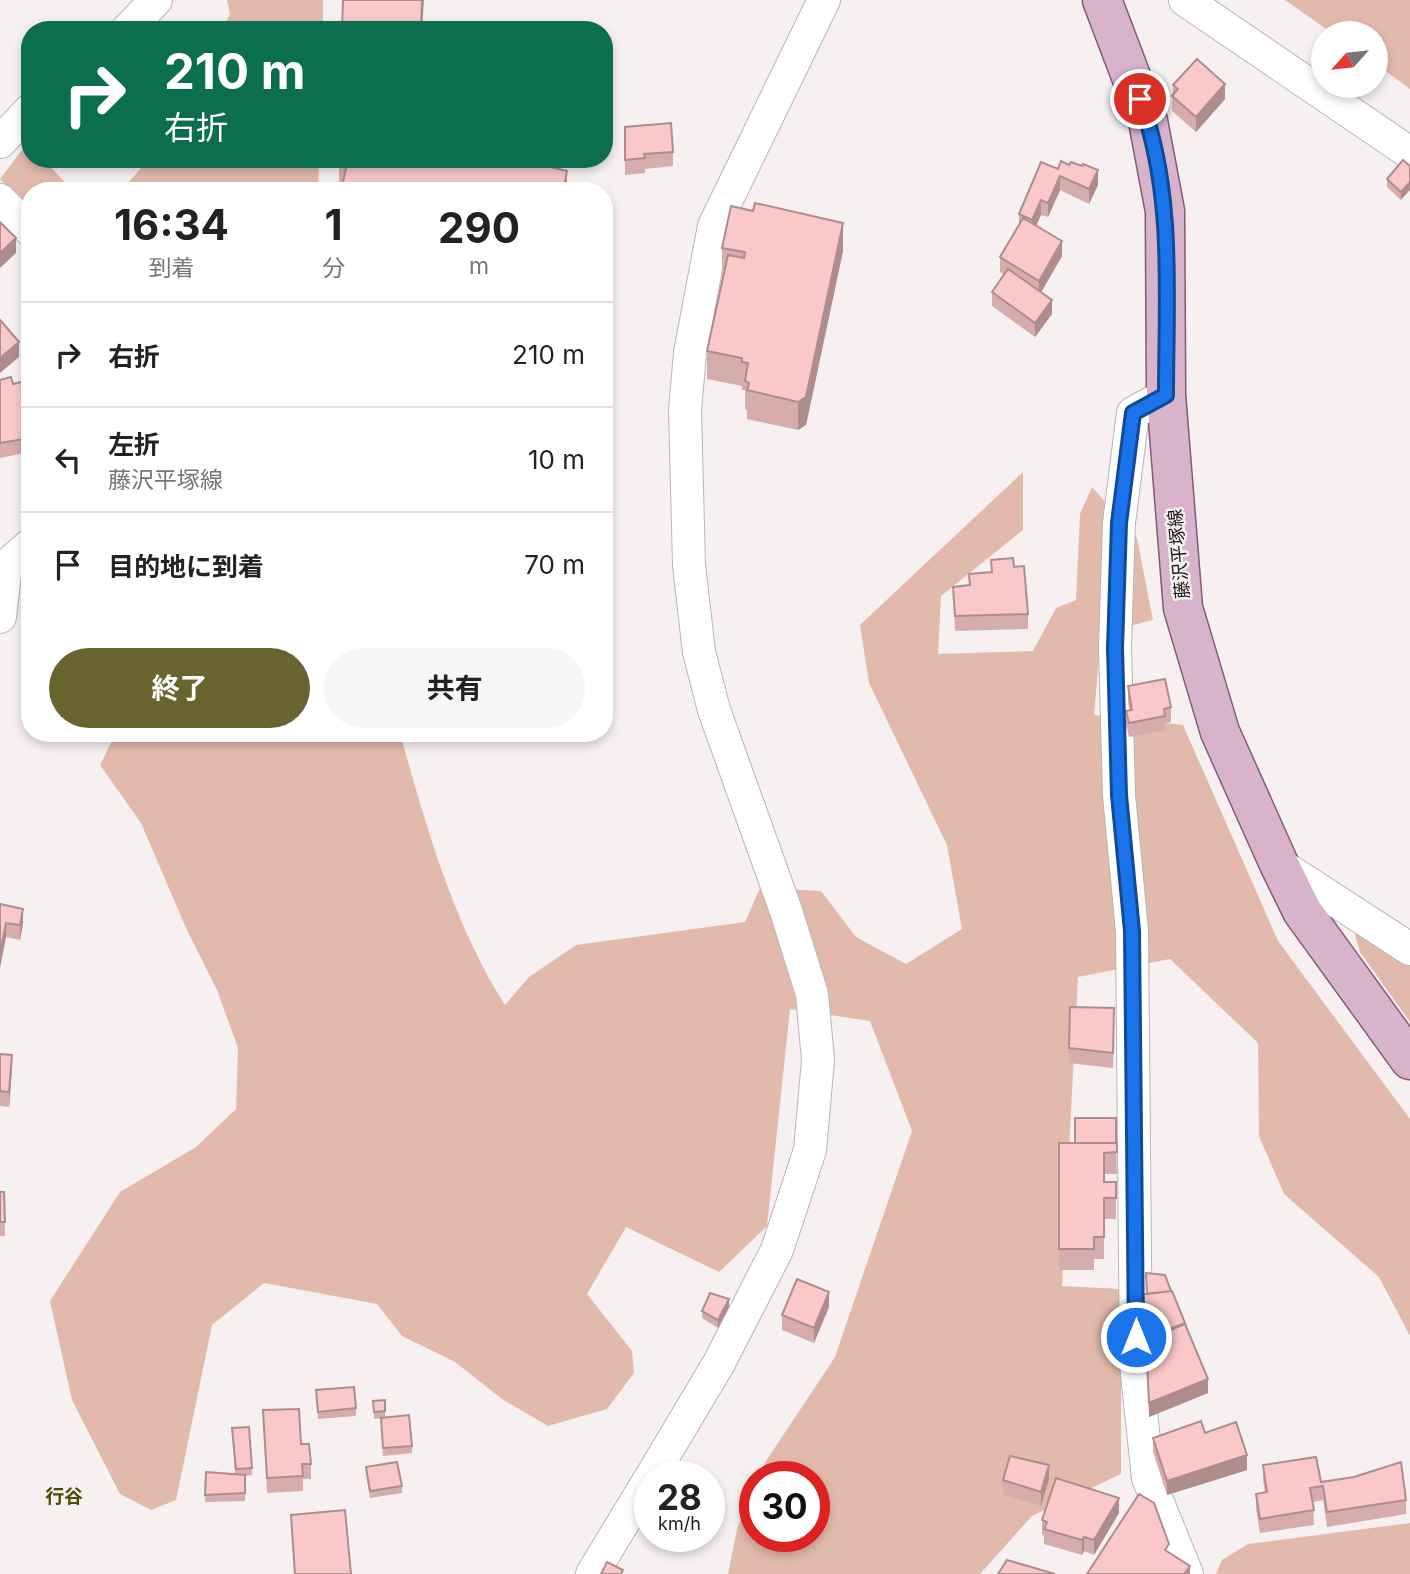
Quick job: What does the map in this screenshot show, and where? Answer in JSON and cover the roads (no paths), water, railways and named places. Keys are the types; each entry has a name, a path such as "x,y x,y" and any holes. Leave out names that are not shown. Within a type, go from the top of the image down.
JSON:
{"main road":[{"name":"藤沢平塚線","path":"1102,0 1148,121 1165,211 1166,395 1184,608 1220,732 1302,911 1410,1060"}],"street":[{"path":"136,21 156,0"},
{"path":"660,1461 719,1363 778,1250 810,1150 818,1060 812,994 786,911 714,710 699,652 690,565 685,410 690,353 714,226 824,0"},
{"path":"1185,0 1410,153"},
{"path":"0,142 21,120"},
{"path":"0,200 21,221"},
{"path":"1166,395 1133,413 1119,523 1115,648 1119,795 1132,931 1136,1364 1148,1478 1187,1574"},
{"path":"0,617 6,566 21,552"},
{"path":"1279,864 1410,949"},
{"path":"592,1574 634,1504"}],"district":[{"name":"行谷","path":"64,1496"}]}
